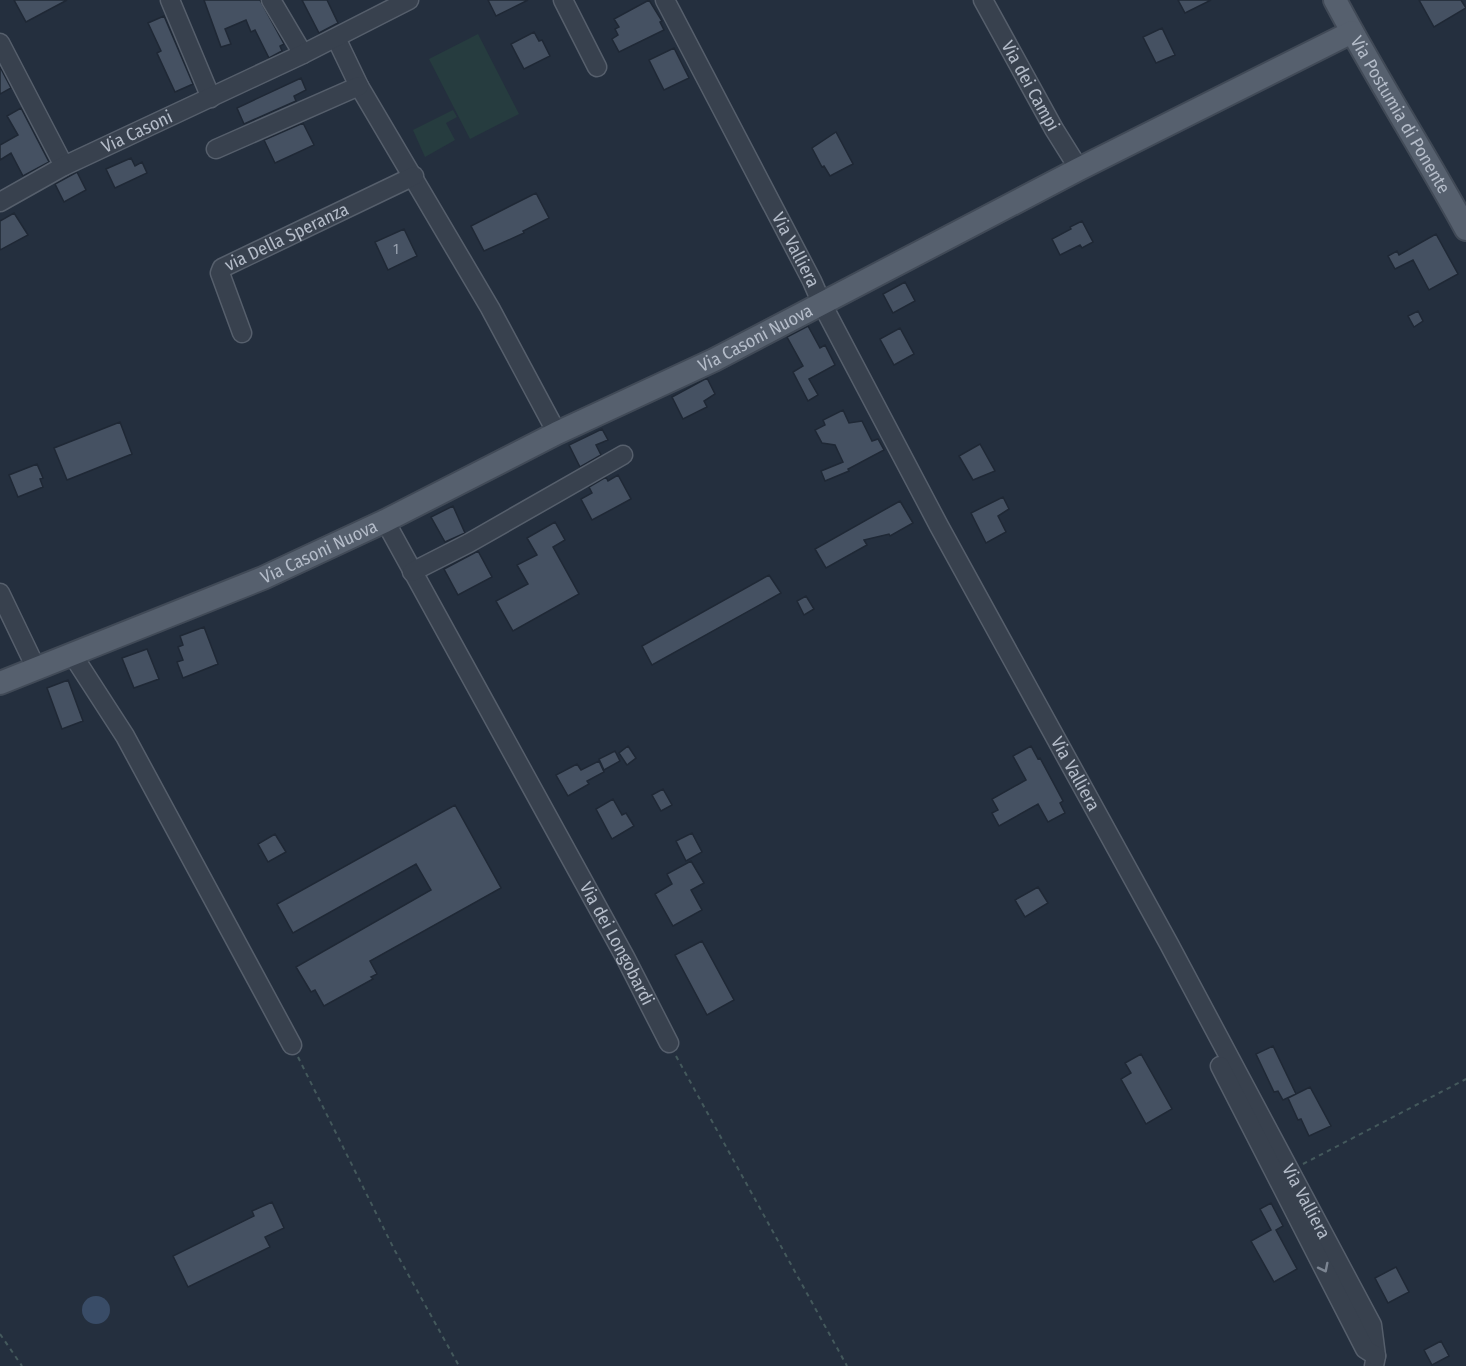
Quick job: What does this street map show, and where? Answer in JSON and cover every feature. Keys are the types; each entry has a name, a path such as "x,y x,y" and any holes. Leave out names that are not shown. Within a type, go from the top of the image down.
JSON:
{"main road":[{"name":"Via Postumia di Ponente","path":"1335,0 1431,164 1466,229"},
{"name":"Via Casoni Nuova","path":"0,683 263,578 385,521 557,434 714,360 1079,169 1352,32"}],"street":[{"path":"170,0 211,98"},
{"path":"271,0 303,54"},
{"name":"Via Casoni","path":"0,202 64,166 303,54 409,0"},
{"path":"563,0 597,67"},
{"name":"Via Valliera","path":"665,0 812,281 816,307 1192,1012 1365,1349 1375,1361"},
{"name":"Via dei Campi","path":"983,0 1054,129 1079,169"},
{"path":"336,38 359,86 490,308 557,434"},
{"path":"0,43 64,166"},
{"path":"216,149 359,86"},
{"name":"via Della Speranza","path":"242,333 220,273 222,268 414,176"},
{"path":"412,572 469,543 623,455"},
{"name":"Via dei Longobardi","path":"385,521 625,957 669,1043"},
{"name":"Via Valliera","path":"935,530 1158,923 1372,1325 1375,1361"},
{"path":"0,593 36,668"},
{"path":"72,654 125,736 292,1045"}],"path":[{"path":"669,1043 848,1366"},
{"path":"292,1045 394,1249 459,1366"},
{"path":"1289,1171 1466,1079"},
{"path":"0,1335 22,1366"}],"green space":[{"path":"478,34 519,114 470,139 429,59"},
{"path":"453,110 457,117 446,123 455,140 425,157 413,130"}],"water":[{"path":"96,1296 106,1300 110,1310 106,1320 96,1324 86,1320 82,1310 86,1300"}],"building":[{"path":"14,0 67,0 26,22"},
{"path":"204,0 260,0 284,44 280,46 282,51 269,58 255,30 251,32 246,20 225,29 231,44 221,47"},
{"path":"302,0 327,0 338,23 319,33"},
{"path":"488,0 528,0 496,16"},
{"path":"649,0 662,21 660,22 664,30 619,52 612,39 618,35 615,29 619,27 614,19"},
{"path":"1178,0 1211,0 1185,13"},
{"path":"1419,0 1461,0 1466,8 1434,27"},
{"path":"164,16 193,84 175,92 157,53 161,51 148,23"},
{"path":"1162,28 1175,55 1156,63 1143,37"},
{"path":"534,32 539,41 542,40 550,56 524,69 511,44"},
{"path":"674,48 689,78 664,90 649,60"},
{"path":"0,67 11,88 0,94"},
{"path":"301,78 306,90 294,96 296,101 244,124 237,108"},
{"path":"21,108 49,162 23,176 11,153 0,160 0,145 18,135 7,116"},
{"path":"303,123 314,145 275,163 264,140"},
{"path":"836,132 853,164 830,176 824,166 822,167 812,148"},
{"path":"131,158 135,166 142,162 147,173 115,188 106,169"},
{"path":"77,172 86,190 64,202 55,184"},
{"path":"536,193 549,218 523,231 524,233 484,251 471,226"},
{"path":"14,213 28,235 0,250 0,221"},
{"path":"1082,221 1093,242 1082,248 1080,245 1060,255 1052,239"},
{"path":"404,229 417,256 388,270 375,242"},
{"path":"1436,234 1458,274 1429,290 1413,260 1395,269 1388,256 1397,251 1399,255"},
{"path":"905,282 915,301 893,313 883,294"},
{"path":"1418,311 1423,321 1414,327 1408,316"},
{"path":"808,326 820,348 825,345 835,365 809,379 818,395 808,401 793,372 803,366 787,337"},
{"path":"900,328 914,354 894,365 880,339"},
{"path":"707,378 715,394 704,401 707,407 683,419 672,397"},
{"path":"843,410 849,423 862,421 872,441 878,439 884,450 848,469 849,471 825,481 821,471 843,462 835,445 822,443 815,430 825,425 823,420"},
{"path":"120,422 132,454 67,480 54,448"},
{"path":"602,429 608,440 596,445 601,455 580,467 569,445"},
{"path":"980,444 995,471 973,480 959,456"},
{"path":"37,464 43,478 40,479 43,487 18,497 9,475"},
{"path":"618,475 631,499 592,520 581,499 592,493 589,487 606,477 608,481"},
{"path":"1003,497 1009,509 998,516 1006,532 986,543 971,513"},
{"path":"900,501 913,523 890,536 889,534 864,540 867,545 826,568 815,549"},
{"path":"453,506 465,533 445,542 431,517"},
{"path":"555,522 565,540 553,547 579,594 513,631 496,601 528,584 517,565 537,555 527,538"},
{"path":"478,551 492,577 458,595 444,569"},
{"path":"769,575 781,593 652,665 642,646"},
{"path":"806,596 814,609 804,615 797,601"},
{"path":"204,627 218,664 183,678 177,662 183,660 178,647 183,645 180,636"},
{"path":"147,649 159,679 134,688 122,658"},
{"path":"68,680 83,721 62,729 47,688"},
{"path":"628,746 636,758 627,765 619,753"},
{"path":"1031,746 1063,801 1060,803 1065,813 1048,822 1038,804 999,826 992,813 998,810 992,799 1026,780 1013,756"},
{"path":"615,751 620,761 604,770 599,759"},
{"path":"599,761 604,772 587,781 589,784 568,796 556,775 577,764 581,770"},
{"path":"663,789 672,805 661,811 652,795"},
{"path":"613,799 622,815 626,813 634,826 612,839 596,809"},
{"path":"455,805 501,888 370,961 377,974 371,977 373,979 324,1006 315,990 311,992 296,967 431,890 416,864 293,933 277,904"},
{"path":"692,833 702,852 686,861 676,841"},
{"path":"275,834 286,852 268,862 258,844"},
{"path":"691,861 704,883 691,890 702,910 673,926 655,894 672,884 667,874"},
{"path":"1038,887 1048,903 1025,917 1015,900"},
{"path":"702,941 734,1000 707,1015 675,955"},
{"path":"1273,1046 1296,1094 1283,1100 1278,1091 1274,1092 1256,1054"},
{"path":"1141,1054 1172,1109 1146,1124 1121,1079 1131,1073 1125,1063"},
{"path":"1310,1087 1331,1126 1309,1136 1301,1119 1298,1120 1288,1098"},
{"path":"272,1202 284,1228 265,1237 270,1247 188,1287 173,1256 254,1216 252,1211"},
{"path":"1271,1203 1283,1226 1276,1230 1297,1269 1274,1282 1251,1241 1271,1230 1260,1209"},
{"path":"1396,1267 1409,1292 1388,1303 1375,1278"},
{"path":"1441,1341 1449,1356 1432,1365 1424,1350"}]}
